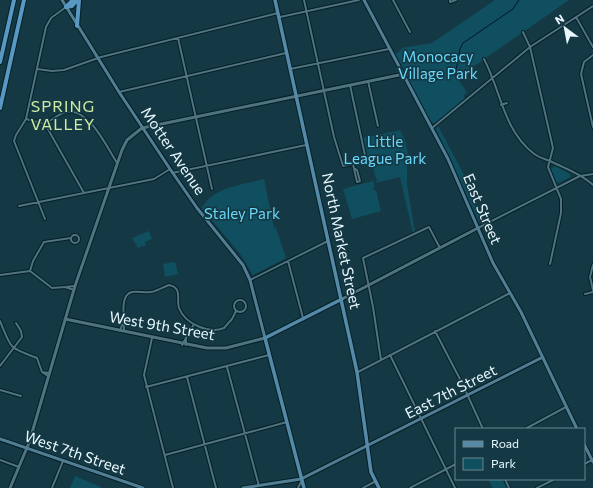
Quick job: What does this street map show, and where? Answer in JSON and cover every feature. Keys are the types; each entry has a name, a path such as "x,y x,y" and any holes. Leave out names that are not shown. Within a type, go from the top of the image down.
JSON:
{"highway":[{"path":"0,62 14,0"},
{"path":"0,108 24,0"},
{"path":"66,7 73,0"},
{"path":"66,7 72,6 78,0"},
{"path":"77,26 78,0"}],"main road":[{"name":"Motter Avenue","path":"62,0 77,26 172,173 243,265 250,280 304,488"},
{"name":"North Market Street","path":"275,0 308,144 357,372 371,472 379,488"},
{"name":"East Street","path":"364,0 457,176 493,263 511,293 576,428"},
{"name":"West 9th Street","path":"265,338 342,299"},
{"name":"East 7th Street","path":"368,446 543,357"},
{"name":"West 7th Street","path":"0,439 143,488"},
{"path":"243,488 302,480 368,446"},
{"path":"585,446 593,461"}],"street":[{"path":"304,0 325,90 334,137 343,166 366,160 350,85"},
{"path":"37,69 60,71 98,58 178,37 279,15 307,11 358,0"},
{"path":"393,0 410,32"},
{"path":"450,0 450,2 456,0"},
{"path":"432,128 530,48 593,6"},
{"path":"45,219 14,145 16,135 26,119 48,22 66,7"},
{"path":"576,17 593,47"},
{"path":"523,32 530,48 553,148 548,167 561,199 561,213 550,264"},
{"path":"178,37 212,188"},
{"path":"290,69 390,49"},
{"path":"119,92 287,52"},
{"path":"593,55 584,62 581,74 593,127"},
{"path":"484,59 493,78 508,122 524,144 533,153 580,176 593,185"},
{"path":"10,488 27,448 75,288 117,163 127,140 142,128 404,74"},
{"path":"368,81 378,126"},
{"path":"501,105 507,103"},
{"path":"26,119 45,124 65,112 79,113 88,119 117,163"},
{"path":"45,124 84,193"},
{"path":"172,173 308,144"},
{"path":"353,164 355,170 357,170 360,181 357,182 353,171 355,170"},
{"path":"19,206 154,179 170,169"},
{"path":"342,299 580,176 593,174"},
{"path":"381,360 369,285 363,258 429,227 440,248"},
{"path":"30,271 33,261 44,242 71,238 75,235 79,240 74,243 71,242 71,238"},
{"path":"250,280 329,240"},
{"path":"288,261 303,318"},
{"path":"585,294 593,291 590,277 593,265"},
{"path":"0,275 30,271 51,288 75,288"},
{"path":"122,331 124,324 125,298 129,294 133,292 153,292 169,285 177,289 180,310 194,324 206,330 221,329 232,319 236,311 234,308 235,302 239,300 244,301 246,305 244,311 236,311"},
{"path":"357,372 511,293"},
{"name":"West 9th Street","path":"65,319 184,345 216,349 265,338"},
{"path":"0,321 8,342 13,348 22,354 37,358 42,372 49,375"},
{"path":"0,366 22,337 21,331 16,323"},
{"path":"184,345 186,337 194,324"},
{"path":"435,331 483,428"},
{"path":"152,338 144,375 173,488"},
{"path":"390,355 455,488"},
{"path":"146,387 269,356"},
{"path":"227,367 259,486"},
{"path":"187,377 216,488"},
{"path":"0,390 21,396"},
{"path":"526,428 566,407"},
{"path":"164,455 287,422"},
{"path":"0,460 18,467"},
{"path":"52,488 63,460"},
{"path":"410,488 455,465"},
{"path":"298,488 302,480"},
{"path":"537,488 552,480"},
{"path":"363,488 376,481"}],"green space":[{"name":"Monocacy Village Park","path":"495,0 569,0 457,78 467,92 463,96 467,100 437,124 431,122 393,54 398,53 402,48 432,43"},
{"path":"438,126 462,171 482,221 479,222 436,129"},
{"name":"Little League Park","path":"400,130 405,140 408,154 413,156 414,160 407,166 407,185 415,232 413,233 400,177 375,183 377,181 371,161 368,160 363,138"},
{"path":"555,166 570,174 570,177 559,183 556,182 551,169"},
{"name":"Staley Park","path":"264,179 274,228 276,228 286,258 253,275 241,255 202,208 213,195 221,191 238,185"},
{"path":"373,181 375,186 373,187 374,191 376,190 381,211 352,219 343,189"},
{"path":"149,231 152,239 145,242 146,245 138,248 132,238"},
{"path":"175,262 178,274 165,277 163,264"},
{"path":"75,476 101,487 70,488"},
{"path":"489,480 503,480 507,488 493,488"}],"waterway":[{"path":"455,76 460,49 463,43 513,9 519,0"}],"district":[{"name":"SPRING VALLEY","path":"63,115"}]}
